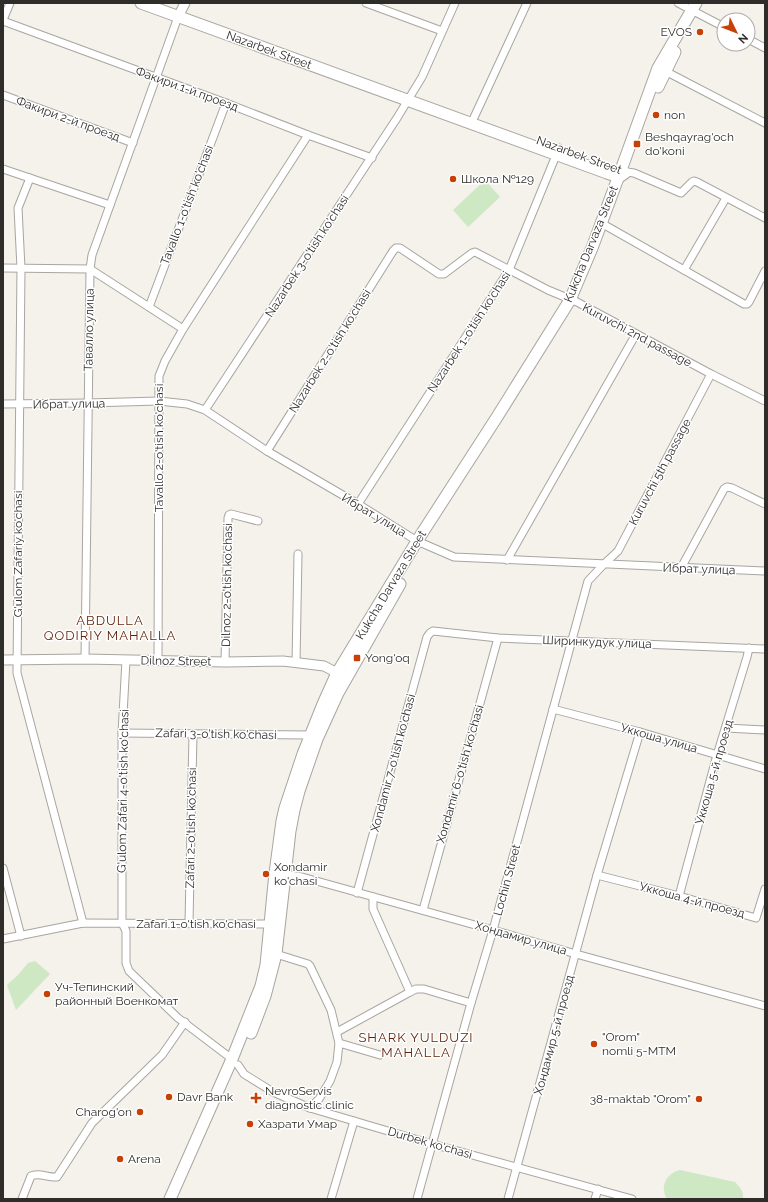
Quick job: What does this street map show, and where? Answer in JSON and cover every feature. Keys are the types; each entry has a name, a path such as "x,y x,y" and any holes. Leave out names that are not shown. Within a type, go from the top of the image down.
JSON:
{"main road":[{"name":"Nazarbek Street","path":"141,3 181,10"},
{"name":"Nazarbek Street","path":"158,3 181,10 472,121 622,173"},
{"name":"Kukcha Darvaza Street","path":"170,1199 265,996 276,954 285,808 310,735 342,676 420,543 497,417 573,301 578,281 604,225 658,68 695,9 704,3"},
{"name":"Kukcha Darvaza Street","path":"622,173 665,71 695,9"},
{"name":"Kukcha Darvaza Street","path":"178,1199 235,1062 263,979 280,874 294,810 317,739 333,703 342,676"}],"street":[{"path":"3,21 10,3"},
{"path":"366,3 442,31"},
{"name":"Nazarbek 3-o'tish ko'chasi","path":"205,410 410,98 422,77 455,3"},
{"path":"472,121 527,3"},
{"path":"678,3 695,9 716,22"},
{"name":"Тавалло улица","path":"85,659 90,269 92,255 181,10"},
{"name":"Факири 1-й проезд","path":"3,21 372,158"},
{"path":"756,43 765,48"},
{"path":"665,71 765,123"},
{"name":"Факири 2-й проезд","path":"3,95 133,143"},
{"name":"Tavallo 1-o'tish ko'chasi","path":"149,307 226,103"},
{"name":"Tavallo 2-o'tish ko'chasi","path":"158,660 159,376 165,361 183,329 308,135"},
{"name":"Nazarbek 1-o'tish ko'chasi","path":"358,504 509,270 558,152"},
{"path":"3,169 110,205"},
{"path":"622,173 634,173 681,193 694,181 765,218"},
{"name":"G'ulom Zafariy ko'chasi","path":"30,178 18,208 21,268 17,673 83,923"},
{"path":"684,270 726,198"},
{"path":"604,225 744,304 749,302 765,271"},
{"name":"Nazarbek 2-o'tish ko'chasi","path":"267,451 396,248 400,248 440,274 448,272"},
{"name":"Kuruvchi 2nd passage","path":"448,272 475,252 548,290 573,301 765,401"},
{"path":"3,268 90,269 183,329"},
{"path":"507,560 636,334"},
{"name":"Kuruvchi 5th passage","path":"603,564 618,551 711,374"},
{"name":"Ибрат улица","path":"3,404 19,405 158,401 186,404 205,410 267,451 358,504 420,543 454,557 765,571"},
{"path":"681,568 724,489 727,487 732,488 765,504"},
{"name":"Dilnoz 2-o'tish ko'chasi","path":"225,662 228,518 231,514 258,521"},
{"path":"296,662 298,554"},
{"name":"Lochin Street","path":"417,1199 471,1003 493,930 588,581 603,564"},
{"name":"Ширинкудук улица","path":"430,633 433,631 498,638 765,648"},
{"name":"Xondamir 7-o'tish ko'chasi","path":"357,893 427,637 430,633"},
{"name":"Xondamir 6-o'tish ko'chasi","path":"423,910 498,638"},
{"name":"Уккоша 5-й проезд","path":"679,896 747,657 748,648"},
{"name":"Dilnoz Street","path":"3,660 85,659 225,662 283,661 324,666 342,676"},
{"name":"G'ulom Zafari 4-o'tish ko'chasi","path":"122,923 122,733 126,660"},
{"name":"Уккоша улица","path":"552,709 640,732 765,769"},
{"path":"726,728 765,730"},
{"name":"Хондамир 5-й проезд","path":"508,1199 597,875 640,732"},
{"name":"Zafari 3-o'tish ko'chasi","path":"122,733 310,735"},
{"name":"Zafari 2-o'tish ko'chasi","path":"189,923 193,734"},
{"path":"3,868 21,936"},
{"name":"Хондамир улица","path":"280,874 302,877 765,1006"},
{"name":"Уккоша 4-й проезд","path":"597,875 756,918 765,889"},
{"path":"373,897 373,909 410,992"},
{"name":"Zafari 1-o'tish ko'chasi","path":"3,939 83,923 271,924"},
{"name":"Zafari 1-o'tish ko'chasi","path":"122,923 126,931 126,963 129,971 178,1018 235,1062"},
{"path":"276,954 308,964 310,966 331,1010 337,1032 339,1043 337,1062 330,1081 319,1099 310,1108"},
{"path":"337,1032 416,989 424,989 471,1003"},
{"path":"22,1199 31,1176 35,1174 56,1177 92,1123 162,1055 185,1022"},
{"path":"339,1043 380,1055"},
{"name":"Durbek ko'chasi","path":"235,1062 244,1074 273,1092 310,1108 432,1144 632,1199"},
{"path":"331,1199 354,1121"},
{"path":"595,1199 598,1189"}],"green space":[{"path":"485,180 500,197 468,227 453,210"},
{"path":"35,961 50,974 16,1010 7,985 28,963"},
{"path":"680,1170 735,1182 743,1194 743,1199 667,1199 664,1185 671,1174"}],"place":[{"name":"EVOS","path":"700,32"},
{"name":"non","path":"656,115"},
{"name":"Beshqayrag'och do'koni","path":"637,144"},
{"name":"Школа №129","path":"453,179"},
{"name":"Yong'oq","path":"357,658"},
{"name":"Xondamir ko'chasi","path":"266,874"},
{"name":"Уч-Тепинский районный Военкомат","path":"47,994"},
{"name":"\"Orom\" nomli 5-MTM","path":"594,1044"},
{"name":"Davr Bank","path":"169,1097"},
{"name":"NevroServis diagnostic clinic","path":"256,1098"},
{"name":"38-maktab \"Orom\"","path":"699,1099"},
{"name":"Charog'on","path":"140,1112"},
{"name":"Хазрати Умар","path":"250,1124"},
{"name":"Arena","path":"120,1159"}],"district":[{"name":"ABDULLA QODIRIY MAHALLA","path":"110,628"},
{"name":"SHARK YULDUZI MAHALLA","path":"416,1044"}]}
